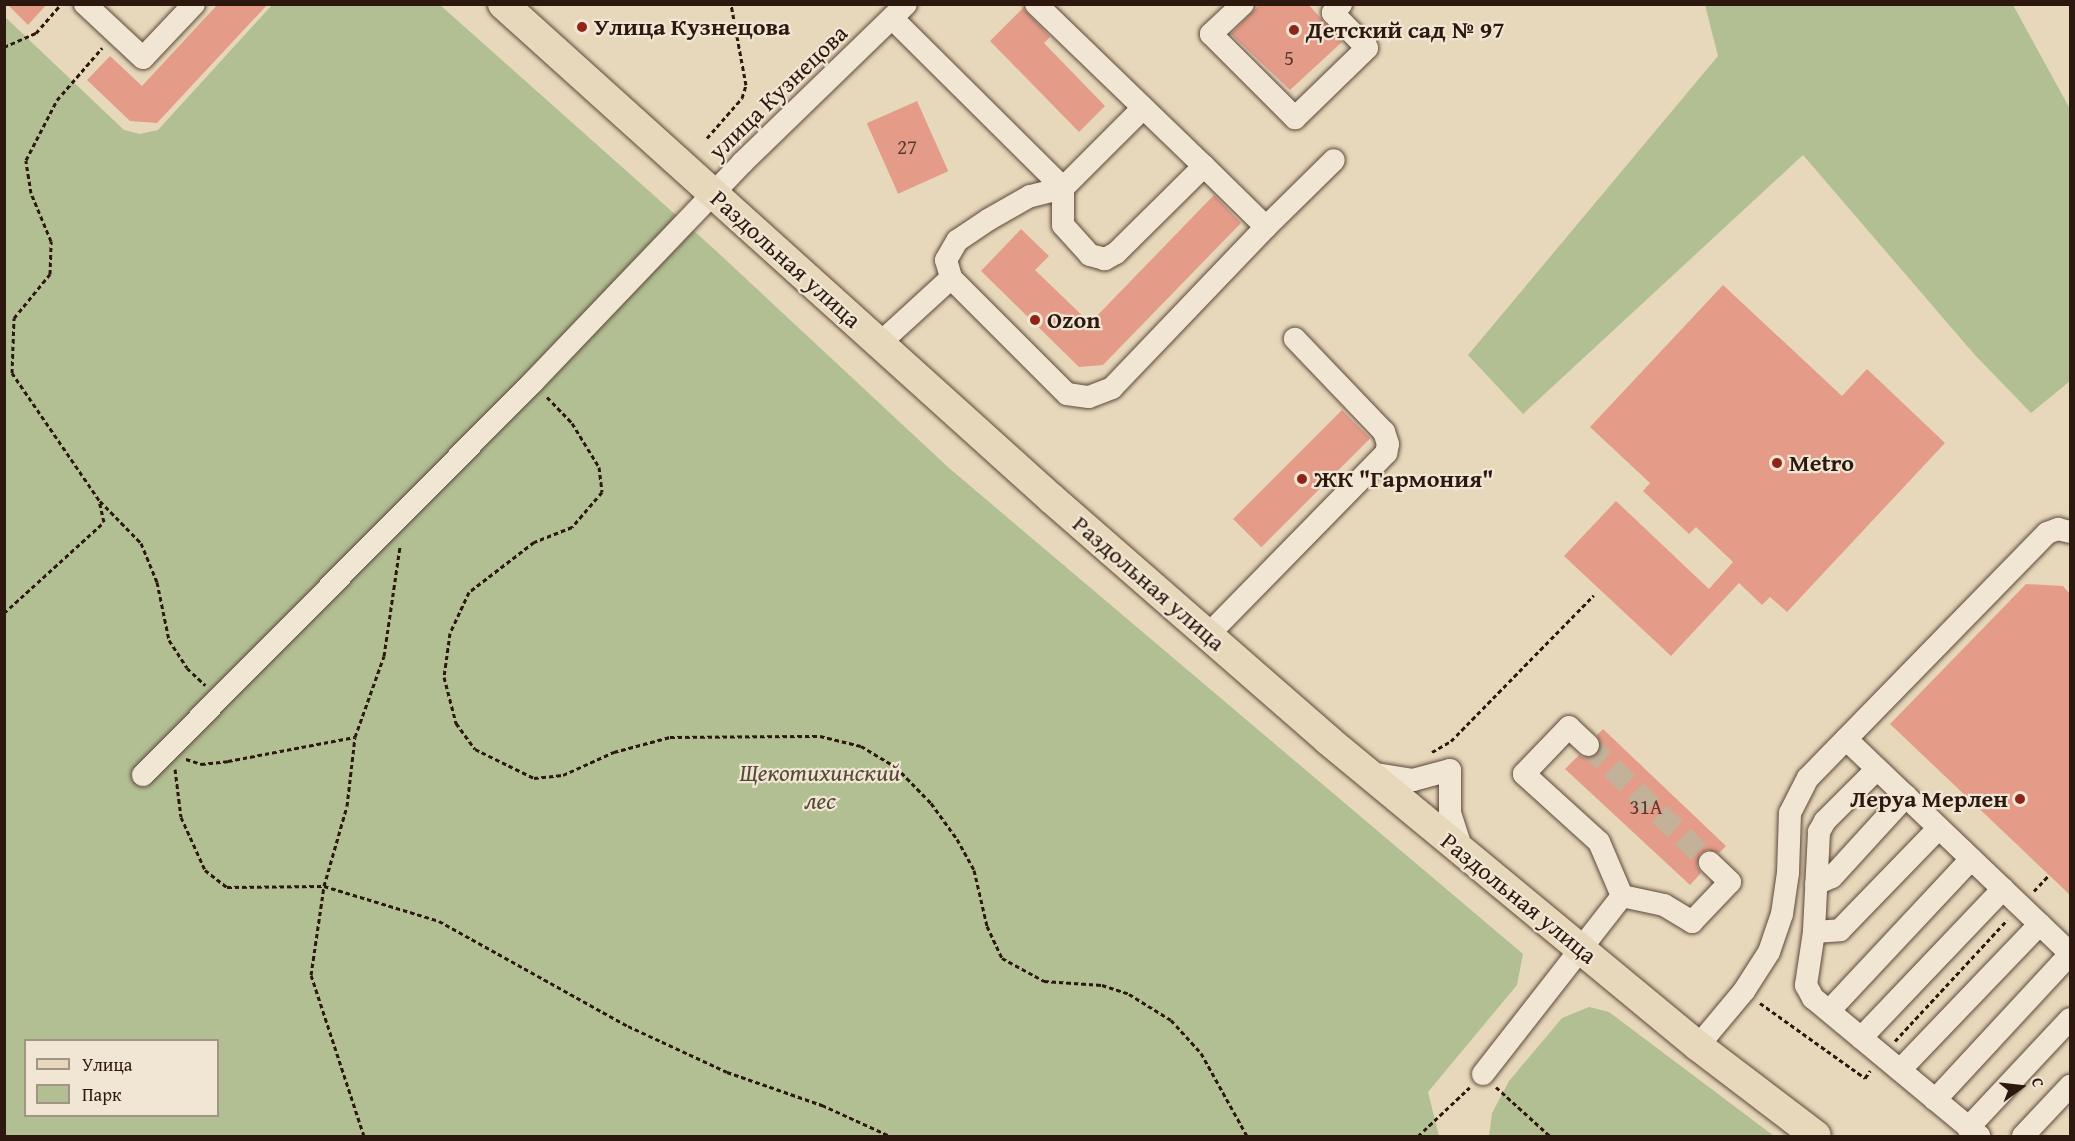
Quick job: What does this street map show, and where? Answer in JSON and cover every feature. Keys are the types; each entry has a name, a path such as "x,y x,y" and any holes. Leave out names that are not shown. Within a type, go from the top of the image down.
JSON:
{"main road":[{"name":"Раздольная улица","path":"503,4 879,344 1366,772 1698,1046 1816,1137"}],"street":[{"path":"85,4 143,58 194,4"},
{"path":"1036,4 1266,227"},
{"path":"1243,4 1211,34 1295,118 1367,48 1333,13 1341,4"},
{"path":"899,11 1063,188 1063,225 1090,255 1105,259 1116,253 1204,166"},
{"name":"улица Кузнецова","path":"143,775 533,382 714,193 899,11"},
{"path":"1143,108 1063,188 1030,196 957,241 946,260 951,278 1067,394 1089,397 1112,388 1266,227 1334,160"},
{"path":"879,344 951,278"},
{"path":"1208,635 1386,453 1388,444 1384,432 1295,339"},
{"path":"1698,1046 1744,991 1769,952 1782,914 1795,798 1808,778 2047,533 2058,529 2070,532"},
{"path":"1588,745 1569,727 1524,774 1599,842 1622,896"},
{"path":"1846,740 2070,953 1935,1100"},
{"path":"1877,769 1825,820 1815,850 1814,932 1806,985 1813,998 1974,1132 2070,1019"},
{"path":"1366,772 1413,780 1450,770 1450,813 1464,855"},
{"path":"1816,884 1832,877 1906,796"},
{"path":"1814,932 1826,934 1840,930 1939,828"},
{"path":"1829,1011 1971,859"},
{"path":"1622,896 1664,905 1692,922 1730,882 1710,863"},
{"path":"1861,1038 2003,889"},
{"path":"1483,1074 1622,896"},
{"path":"1900,1070 2040,924"},
{"path":"2023,1137 2070,1086"}],"path":[{"path":"4,47 36,33 61,4"},
{"path":"707,138 742,98 746,85 731,4"},
{"path":"116,33 57,100 26,160 31,193 51,241 50,274 14,318 12,373 99,500 141,543 157,582 169,640 187,668 219,699"},
{"path":"533,382 572,423 599,467 602,492 572,527 534,542 469,592 450,633 444,677 456,723 475,749 534,778 563,775 614,752 670,737 820,736 861,746 896,767 931,803 957,839 974,870 987,927 1002,958 1044,981 1101,985 1129,993 1171,1020 1201,1053 1247,1137"},
{"path":"4,613 104,522 99,500"},
{"path":"364,1137 311,975 324,886 347,806 355,737 384,656 405,511"},
{"path":"1432,752 1451,741 1594,595"},
{"path":"172,746 181,757 201,764 355,737"},
{"path":"172,746 181,817 205,870 226,887 324,886 439,921 628,1026 727,1072 822,1105 891,1137"},
{"path":"1418,1137 1483,1074 1550,1137"}],"green space":[{"name":"Щекотихинский лес","path":"272,5 440,5 713,248 949,468 1523,954 1517,985 1428,1092 1439,1136 5,1136 4,16 124,130 140,134 158,130"},
{"path":"1705,5 2013,5 2070,109 2070,381 2031,413 1974,354 1803,155 1523,414 1468,355 1718,56"},
{"path":"1589,1007 1609,1012 1774,1136 1489,1136 1492,1113 1509,1081 1562,1018"}],"building":[{"path":"7,4 47,4 28,25"},
{"path":"218,4 268,4 157,123 130,121 87,80 110,56 142,86"},
{"path":"1260,4 1308,4 1342,42 1290,90 1231,34"},
{"path":"1023,8 1050,37 1044,43 1105,106 1079,132 990,41"},
{"path":"917,101 948,171 898,194 867,123"},
{"path":"1214,195 1241,223 1103,365 1079,367 981,271 1021,229 1049,256 1035,270 1090,323"},
{"name":"Metro","path":"1723,285 1842,396 1867,369 1945,443 1787,612 1770,597 1762,605 1739,583 1671,656 1564,556 1616,501 1709,589 1733,562 1696,527 1689,534 1643,491 1650,483 1590,427"},
{"name":"ЖК \"Гармония\"","path":"1342,410 1370,438 1261,547 1233,519"},
{"name":"Леруа Мерлен","path":"2026,584 2063,586 2070,594 2070,895 1890,724"},
{"path":"1603,729 1726,846 1719,853 1707,850 1700,854 1697,866 1701,873 1690,885 1565,769 1579,755 1585,758 1597,755 1601,748 1597,735"}],"tunnel":[{"path":"1588,745 1710,863"}],"place":[{"name":"Улица Кузнецова","path":"582,27"},
{"name":"Детский сад № 97","path":"1294,30"},
{"name":"Ozon","path":"1035,320"},
{"name":"Metro","path":"1777,463"},
{"name":"ЖК \"Гармония\"","path":"1302,479"},
{"name":"Леруа Мерлен","path":"2020,799"}]}
